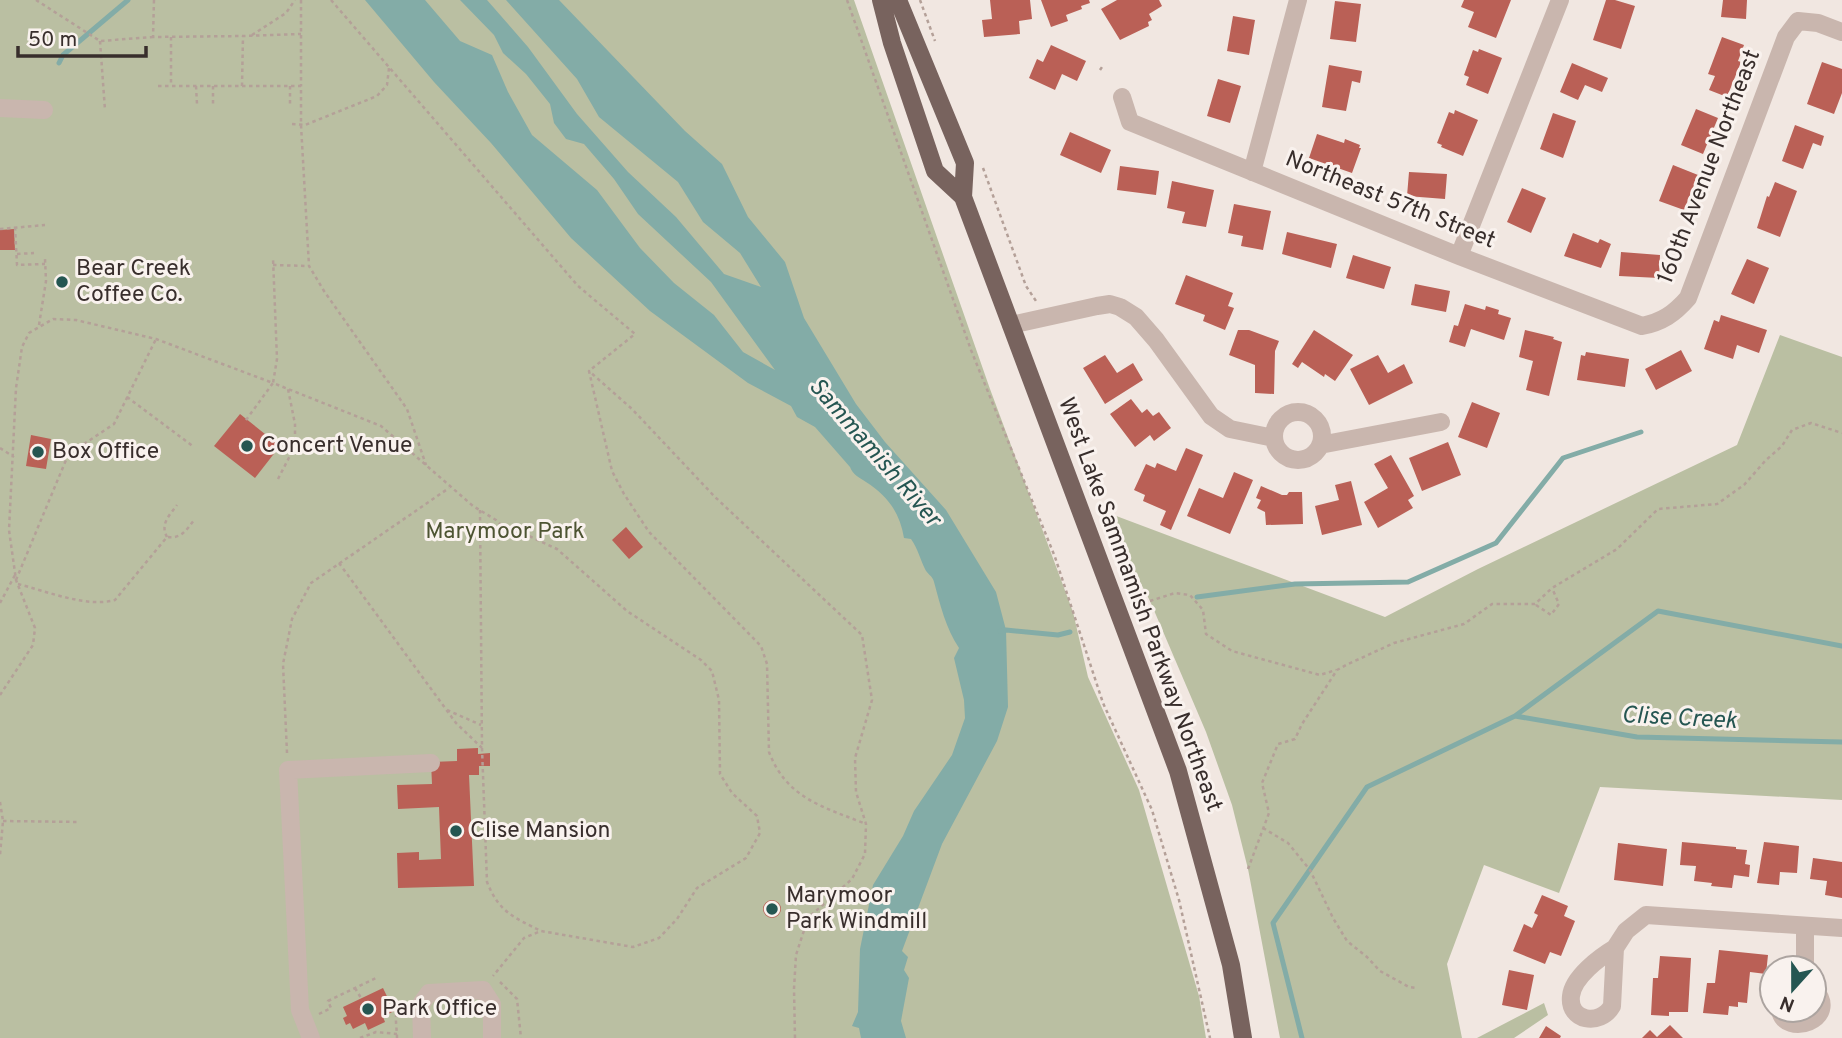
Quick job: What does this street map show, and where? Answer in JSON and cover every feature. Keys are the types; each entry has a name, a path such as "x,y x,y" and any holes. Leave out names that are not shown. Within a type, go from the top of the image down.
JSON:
{"main road":[{"name":"West Lake Sammamish Parkway Northeast","path":"881,0 892,43 935,171 963,197"},
{"name":"West Lake Sammamish Parkway Northeast","path":"898,0 965,163 963,197 1178,771 1231,965 1243,1038"}],"street":[{"path":"1252,172 1298,0"},
{"path":"1459,256 1560,0"},
{"name":"160th Avenue Northeast","path":"1659,323 1675,312 1688,298 1795,13 1842,32"},
{"name":"Northeast 57th Street","path":"1122,97 1130,122 1626,321 1642,326 1659,323"},
{"path":"0,108 44,110"},
{"path":"1012,325 1097,306 1110,304 1120,307 1129,311 1156,340 1211,416 1230,429 1274,438"},
{"path":"1302,413 1315,419 1320,426 1320,445 1311,456 1296,460 1282,454 1274,438 1276,426 1287,415 1302,413"},
{"path":"1320,445 1441,422"},
{"path":"311,1038 300,1010 288,770 431,763"},
{"path":"1615,948 1626,930 1647,915 1842,928"},
{"path":"1805,926 1805,954"},
{"path":"422,1038 421,1003 429,993 488,983 492,1004 492,1038"},
{"path":"1784,1024 1793,1032 1808,1034 1821,1024"}],"path":[{"path":"36,0 100,41 153,37 300,34"},
{"path":"153,37 154,0"},
{"path":"252,36 286,13 295,0"},
{"path":"300,0 301,125 309,266 407,408 426,466"},
{"path":"331,0 578,286 635,334 589,370"},
{"path":"847,0 971,350 1055,557 1103,704 1152,810 1179,900 1210,1038"},
{"path":"242,86 243,36"},
{"path":"171,37 172,86"},
{"path":"100,41 105,110"},
{"path":"292,124 305,125 377,96 387,85 390,77 388,68"},
{"path":"158,86 302,86"},
{"path":"196,86 197,104"},
{"path":"213,86 213,104"},
{"path":"290,86 290,104"},
{"path":"0,229 45,225"},
{"path":"15,227 17,265 45,264"},
{"path":"16,254 34,253"},
{"path":"246,420 273,383 277,359 273,258"},
{"path":"38,327 46,281 45,259"},
{"path":"273,265 309,266"},
{"path":"0,695 27,654 34,636 34,628 15,575 9,530 16,388 22,346 29,333 53,319 76,320 156,339 381,426 450,487 480,510 509,533 529,536 557,549 627,611 671,638 712,671 719,700 720,774 732,793 757,816 760,833 746,858 697,888 677,919 659,938 633,947 541,931 507,914 494,898 487,881 481,725 480,510"},
{"path":"17,582 66,460 81,446 114,424 156,339"},
{"path":"589,370 632,409 715,497 862,635 872,700 855,758 856,792 866,824 864,854 852,879 808,918 796,955 795,1038"},
{"path":"589,370 612,471 624,494 649,532 761,646 767,664 769,752 774,765 804,798 866,824"},
{"path":"278,479 295,446 295,424 288,389"},
{"path":"127,397 194,447"},
{"path":"1535,604 1552,588 1617,549 1658,509 1717,504 1744,485 1782,446 1792,430 1811,423 1842,433"},
{"path":"0,448 14,457"},
{"path":"288,770 282,664 292,620 311,583 450,487"},
{"path":"167,537 165,522 177,505"},
{"path":"167,537 176,538 182,535 195,519"},
{"path":"17,582 88,601 103,603 116,600 167,537"},
{"path":"339,563 456,723 482,748"},
{"path":"0,603 15,575"},
{"path":"1150,601 1175,593 1189,595 1203,610 1206,634 1232,651 1321,675 1394,643 1464,624 1492,604 1535,604 1551,615 1559,604 1552,588"},
{"path":"1248,869 1269,813 1262,783 1278,744 1295,739 1337,670"},
{"path":"447,710 481,725"},
{"path":"0,802 3,821 0,855"},
{"path":"3,821 80,822"},
{"path":"1263,828 1288,843 1310,870 1347,941 1380,971 1409,987 1417,988"},
{"path":"521,1038 517,999 488,983 524,938 541,931"},
{"path":"304,1021 331,1008 327,1001 378,977"},
{"path":"355,988 361,998"},
{"path":"511,1019 520,1019"},
{"path":"512,1030 520,1029"},
{"path":"360,1038 376,1032 397,1034"}],"green space":[{"name":"Marymoor Park","path":"0,0 854,0 990,389 1073,612 1088,677 1139,790 1199,996 1206,1038 0,1038"},
{"path":"1780,335 1842,357 1842,800 1600,787 1559,893 1484,865 1447,964 1462,1038 1280,1038 1248,869 1232,805 1206,732 1150,601 1103,511 1385,617 1478,569 1737,445"},
{"path":"1544,1003 1548,1015 1514,1038 1477,1038"}],"water":[{"name":"Sammamish River","path":"365,0 425,0 460,41 492,55 508,92 532,135 597,190 640,248 674,283 714,315 743,352 775,370 711,282 638,214 614,179 584,144 566,139 554,123 550,104 526,74 503,53 494,35 460,0 487,0 528,47 577,114 628,172 676,217 724,274 761,287 740,253 703,222 678,182 599,117 577,79 506,0 559,0 685,131 722,164 748,217 785,262 804,318 856,404 885,442 946,510 996,592 1006,630 1008,707 997,741 942,844 902,951 908,957 904,970 909,978 901,1021 906,1038 861,1038 859,1028 852,1026 858,1012 860,949 873,885 903,836 914,811 952,755 965,718 964,700 954,658 959,648 947,625 933,580 911,539 904,538 896,513 881,493 855,474 815,427 797,417 791,406 748,383 650,311 571,238"}],"building":[{"path":"990,0 1030,0 1032,19 1019,21 1020,34 984,37 982,20 992,19"},
{"path":"1041,0 1089,0 1090,3 1066,15 1068,21 1051,27"},
{"path":"1117,0 1159,0 1162,6 1149,14 1152,20 1148,22 1149,26 1120,40 1101,9"},
{"path":"1464,0 1511,0 1496,38 1468,27 1474,12 1461,7"},
{"path":"1606,0 1635,6 1621,49 1593,40"},
{"path":"1723,0 1747,0 1746,19 1721,17"},
{"path":"1335,1 1361,4 1356,42 1330,39"},
{"path":"1233,16 1255,20 1249,55 1227,51"},
{"path":"1722,37 1744,45 1738,61 1741,62 1727,97 1709,90 1715,76 1708,74"},
{"path":"1051,45 1086,61 1077,81 1062,74 1055,90 1029,78 1037,59 1043,62"},
{"path":"1479,49 1502,58 1488,94 1466,85 1469,77 1464,75 1473,50 1478,52"},
{"path":"1822,62 1842,69 1842,93 1834,114 1807,104"},
{"path":"1572,63 1608,78 1602,92 1585,85 1578,100 1560,92"},
{"path":"1329,65 1362,71 1360,83 1352,81 1346,111 1322,107"},
{"path":"1218,79 1241,86 1230,123 1207,116"},
{"path":"1696,109 1718,118 1703,154 1681,145"},
{"path":"1455,110 1478,120 1463,156 1437,143 1449,112 1454,114"},
{"path":"1553,113 1576,121 1563,158 1540,149"},
{"path":"1795,125 1824,136 1821,146 1813,143 1803,169 1782,161"},
{"path":"1070,132 1111,150 1101,173 1060,155"},
{"path":"1317,134 1360,145 1352,173 1309,158"},
{"path":"1673,165 1698,175 1684,210 1659,201"},
{"path":"1120,166 1159,171 1156,195 1117,190"},
{"path":"1409,172 1447,174 1445,199 1407,196"},
{"path":"1172,181 1214,190 1206,227 1182,223 1185,212 1167,208"},
{"path":"1775,182 1797,191 1780,237 1757,228 1767,196 1769,197"},
{"path":"1522,188 1546,198 1531,233 1507,222"},
{"path":"1234,204 1271,211 1263,250 1241,246 1243,236 1228,233"},
{"path":"14,229 15,250 0,250 0,230"},
{"path":"1287,232 1337,244 1331,268 1282,254"},
{"path":"1573,233 1598,243 1600,239 1611,244 1601,268 1564,256"},
{"path":"1621,252 1660,255 1659,278 1619,276"},
{"path":"1353,255 1391,267 1384,289 1346,278"},
{"path":"1747,259 1769,268 1754,304 1731,294"},
{"path":"1186,275 1233,293 1228,306 1234,308 1225,330 1203,321 1205,315 1175,304"},
{"path":"1415,284 1450,291 1446,312 1411,305"},
{"path":"1465,304 1485,310 1486,306 1511,318 1504,340 1471,329 1465,347 1449,342"},
{"path":"1721,315 1767,330 1759,353 1737,345 1733,359 1704,349 1714,320 1719,322"},
{"path":"1238,330 1249,330 1279,341 1275,351 1274,394 1255,393 1255,365 1229,355"},
{"path":"1314,330 1353,355 1335,381 1302,362 1298,368 1292,364"},
{"path":"1525,330 1554,337 1553,339 1562,342 1549,396 1526,390 1533,361 1519,357"},
{"path":"1681,350 1692,371 1656,390 1645,369"},
{"path":"1586,352 1629,359 1625,387 1577,380 1581,355 1585,356"},
{"path":"1105,355 1117,373 1133,363 1143,380 1105,404 1083,368"},
{"path":"1378,355 1388,373 1404,364 1413,383 1369,405 1350,369"},
{"path":"1131,399 1142,413 1147,409 1153,416 1159,412 1171,428 1154,441 1150,435 1135,447 1110,414"},
{"path":"1472,402 1500,413 1487,448 1458,437"},
{"name":"Concert Venue","path":"240,414 280,446 255,478 214,446"},
{"name":"Box Office","path":"31,435 51,439 46,469 26,466"},
{"path":"1448,442 1461,475 1422,491 1409,458"},
{"path":"1186,448 1203,455 1171,530 1160,525 1166,511 1143,501 1145,495 1134,490 1146,464 1155,468 1157,463 1176,471"},
{"path":"1391,455 1414,496 1408,500 1413,508 1378,528 1364,502 1388,488 1374,464"},
{"path":"1234,472 1253,480 1230,534 1187,516 1199,488 1223,498"},
{"path":"1351,481 1362,525 1322,535 1315,506 1339,500 1335,485"},
{"path":"1261,486 1282,495 1302,492 1303,524 1266,525 1265,512 1257,508 1261,500 1256,498"},
{"path":"626,527 643,547 629,559 612,540"},
{"name":"Clise Mansion","path":"478,748 478,754 490,753 490,766 479,766 479,775 469,775 474,886 398,888 397,853 419,852 419,860 441,859 439,807 398,809 397,785 432,784 431,762 457,761 457,749"},
{"path":"1682,842 1747,850 1745,864 1750,865 1749,877 1734,875 1732,888 1694,881 1696,866 1680,865"},
{"path":"1764,842 1799,846 1797,873 1780,872 1779,885 1757,883"},
{"path":"1618,843 1667,849 1663,886 1614,880"},
{"path":"1813,858 1842,862 1842,898 1825,895 1827,881 1810,879"},
{"path":"1542,895 1568,906 1564,916 1575,921 1561,956 1550,952 1545,964 1513,951 1524,924 1532,928 1538,915 1534,913"},
{"name":"Marymoor Park Windmill","path":"772,900 778,903 781,909 778,915 772,918 766,915 763,909 766,903"},
{"path":"1719,950 1758,954 1758,973 1750,972 1747,1003 1738,1002 1738,1007 1729,1006 1728,1015 1703,1013 1707,983 1715,983"},
{"path":"1660,956 1691,958 1688,1012 1669,1012 1669,1016 1651,1015 1653,978 1658,978"},
{"path":"1509,970 1534,975 1527,1010 1502,1005"},
{"name":"Park Office","path":"383,988 394,1011 383,1017 385,1022 368,1030 365,1023 353,1029 350,1023 346,1025 343,1018 347,1016 343,1007"},
{"path":"1670,1025 1683,1038 1642,1038 1650,1030 1657,1037"},
{"path":"1546,1026 1561,1036 1560,1038 1539,1038"}],"waterway":[{"path":"59,63 63,55 128,0"},
{"path":"1197,597 1295,584 1408,582 1496,543 1563,458 1641,432"},
{"path":"1302,1038 1273,923 1367,787 1515,716 1658,611 1842,646"},
{"path":"1000,631 1058,635 1070,632"},
{"name":"Clise Creek","path":"1515,716 1637,737 1842,742"}],"place":[{"name":"Bear Creek Coffee Co.","path":"62,282"},
{"name":"Concert Venue","path":"247,446"},
{"name":"Box Office","path":"38,452"},
{"name":"Clise Mansion","path":"456,831"},
{"name":"Marymoor Park Windmill","path":"772,909"},
{"name":"Park Office","path":"368,1009"}]}
